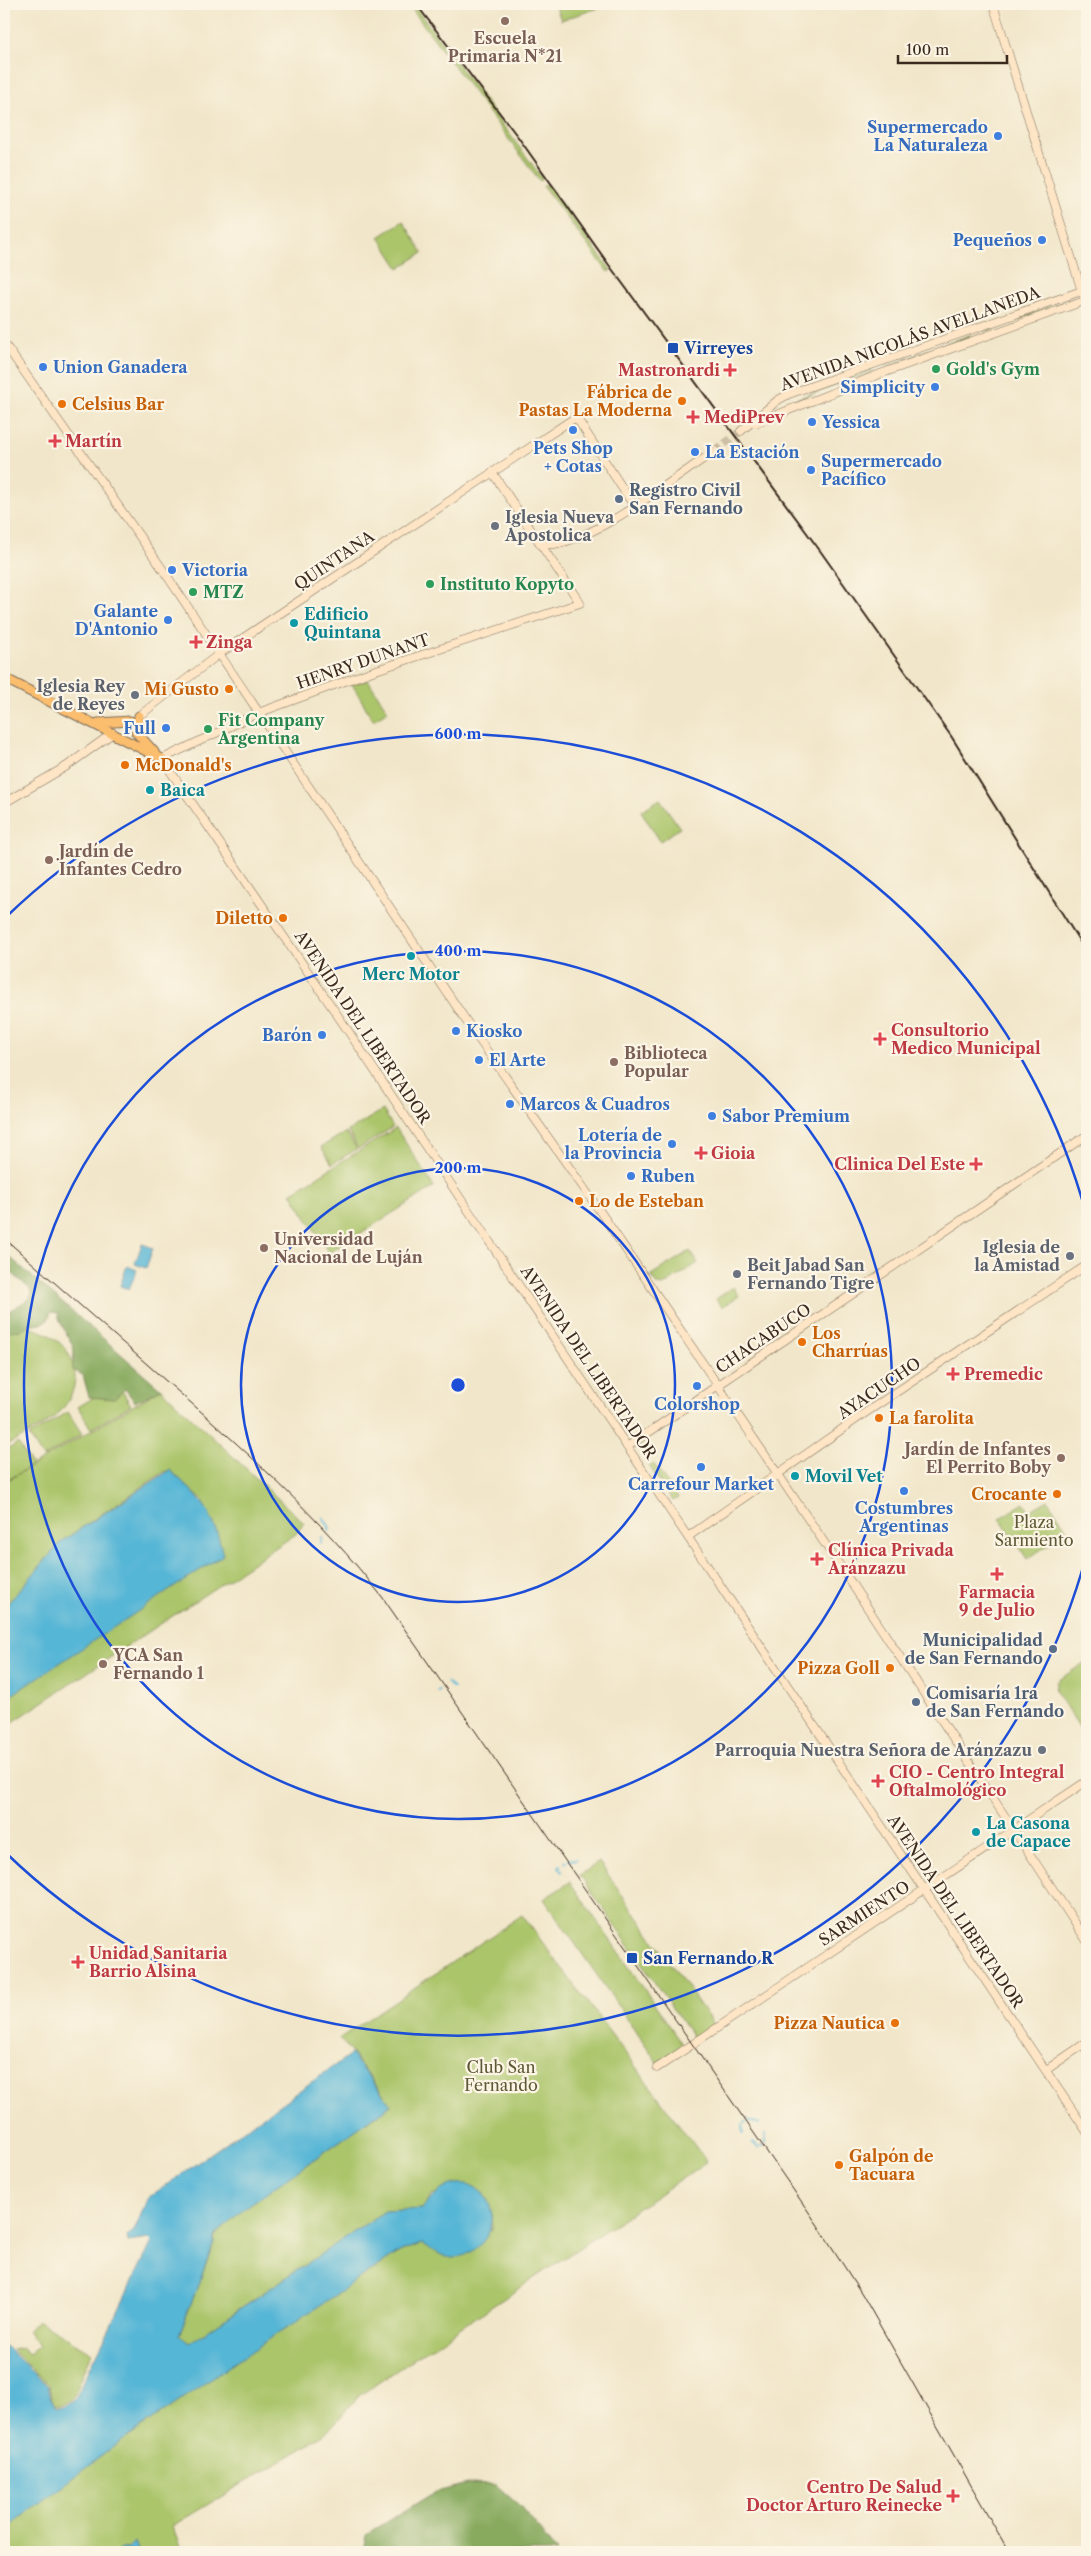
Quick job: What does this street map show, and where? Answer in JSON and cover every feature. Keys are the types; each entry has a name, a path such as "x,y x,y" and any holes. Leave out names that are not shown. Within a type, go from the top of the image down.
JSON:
{"main road":[{"path":"993,4 1087,301"},
{"name":"AVENIDA NICOLÁS AVELLANEDA","path":"749,426 778,400 789,394 1084,290"},
{"name":"AVENIDA NICOLÁS AVELLANEDA","path":"749,426 880,374 1087,301"},
{"path":"4,343 219,654 473,1031 595,1204 1087,1941"},
{"name":"QUINTANA","path":"113,733 219,654 576,417 634,506"},
{"path":"741,432 749,426"},
{"path":"540,544 555,546 589,533 634,506 714,451"},
{"path":"492,472 550,560"},
{"path":"550,560 555,546"},
{"name":"HENRY DUNANT","path":"162,759 258,713 370,672 580,603 550,560"},
{"name":"AVENIDA DEL LIBERTADOR","path":"4,678 162,759 336,1013 1087,2132"},
{"path":"138,716 136,732 162,759"},
{"path":"95,723 130,721"},
{"path":"4,803 67,766 113,733"},
{"name":"CHACABUCO","path":"627,1447 1087,1134"},
{"name":"AYACUCHO","path":"688,1536 777,1476 865,1413 1087,1265"},
{"name":"SARMIENTO","path":"656,2068 1087,1781"},
{"path":"1046,2070 1087,2042"}],"green space":[{"path":"408,4 413,4 543,179 540,181"},
{"path":"555,4 611,4 561,20"},
{"path":"547,184 611,270 608,272 543,186"},
{"path":"403,221 423,253 399,268 379,237"},
{"path":"1074,298 1075,300 986,331 986,330"},
{"path":"970,335 971,337 885,366"},
{"path":"872,370 872,372 783,405 783,404"},
{"path":"368,680 388,711 373,720 352,684"},
{"path":"660,799 680,828 660,841 641,811"},
{"path":"383,1110 393,1127 358,1149 348,1131"},
{"path":"396,1128 434,1187 329,1253 291,1193"},
{"path":"346,1132 357,1149 332,1164 321,1147"},
{"path":"690,1251 698,1263 663,1286 657,1285 651,1275"},
{"path":"4,1252 161,1389 135,1402 125,1389 114,1399 89,1397 83,1375 73,1370 74,1350 58,1313 51,1312 48,1320 41,1324 26,1326 21,1330 4,1331 4,1314 29,1299 32,1294 30,1289 4,1266"},
{"path":"733,1287 739,1296 722,1307 716,1299"},
{"path":"21,1327 36,1329 60,1343 74,1366 75,1379 72,1393 59,1413 45,1424 4,1447 4,1331"},
{"path":"117,1383 131,1405 91,1429 78,1407"},
{"path":"161,1389 304,1523 296,1534 4,1728 4,1700 106,1631 204,1502 170,1470 164,1472 62,1541 4,1608 4,1603 9,1598 4,1593 4,1452 18,1443 32,1465 5,1482"},
{"path":"68,1412 82,1434 43,1458 29,1436"},
{"path":"653,1463 678,1498 673,1501 649,1466"},
{"name":"Plaza Sarmiento","path":"1048,1500 1068,1532 1027,1559 1000,1518 1024,1503 1029,1511"},
{"path":"1087,1661 1087,1739 1055,1690 1057,1681"},
{"path":"599,1862 714,2025 694,2039 580,1875"},
{"path":"570,1882 683,2045 658,2063 544,1899"},
{"name":"Club San Fernando","path":"522,1915 707,2162 360,2395 325,2434 172,2526 182,2552 138,2552 135,2542 128,2549 119,2549 115,2552 4,2552 4,2531 52,2493 199,2386 401,2251 423,2244 444,2256 492,2229 492,2214 484,2193 433,2194 422,2209 385,2211 189,2343 179,2335 214,2243 214,2237 246,2207 391,2105 340,2038"},
{"path":"37,2320 92,2353 72,2400 61,2405 55,2405 51,2401 50,2386 12,2350 22,2348 29,2354 39,2346 28,2330"},
{"path":"468,2484 496,2485 521,2507 557,2552 364,2552 367,2534 436,2492"}],"water":[{"path":"142,1244 153,1248 146,1268 135,1264"},
{"path":"127,1266 137,1270 129,1289 120,1286"},
{"path":"170,1470 191,1490 205,1507 215,1526 223,1555 4,1700 4,1608 62,1541"},
{"path":"351,2054 391,2105 246,2207 214,2237 214,2243 179,2335 189,2343 385,2211 422,2209 430,2199 446,2187 468,2184 484,2193 490,2206 492,2222 487,2236 482,2243 469,2253 455,2258 442,2255 423,2244 401,2251 149,2422 52,2493 4,2531 4,2345 49,2387 49,2396 55,2407 62,2407 74,2401 152,2242 149,2239 128,2242 127,2236 134,2231 148,2198"},
{"path":"135,2542 138,2552 115,2552 119,2549 128,2549"}],"waterway":[{"path":"323,1517 330,1528 329,1531"},
{"path":"321,1543 322,1537"},
{"path":"447,1683 454,1688"},
{"path":"569,1860 576,1859"},
{"path":"561,1865 559,1867 562,1872"},
{"path":"749,2120 759,2124"},
{"path":"742,2125 743,2134"},
{"path":"765,2133 765,2143"},
{"path":"752,2143 758,2148"}],"tunnel":[{"path":"715,451 741,431"}],"tram line":[{"path":"4,1238 195,1406 280,1484 333,1539 383,1598 817,2224 862,2294 1009,2552"}],"railway":[{"path":"416,4 518,137 609,265 821,552 951,736 1087,953"}],"place":[{"name":"Escuela Primaria N*21","path":"505,21"},
{"name":"Supermercado La Naturaleza","path":"998,136"},
{"name":"Pequeños","path":"1042,240"},
{"name":"Virreyes","path":"673,348"},
{"name":"Union Ganadera","path":"43,367"},
{"name":"Gold's Gym","path":"936,369"},
{"name":"Mastronardi","path":"730,370"},
{"name":"Simplicity","path":"935,387"},
{"name":"Fábrica de Pastas La Moderna","path":"682,401"},
{"name":"Celsius Bar","path":"62,404"},
{"name":"MediPrev","path":"693,417"},
{"name":"Yessica","path":"812,422"},
{"name":"Pets Shop + Cotas","path":"573,430"},
{"name":"Martín","path":"55,441"},
{"name":"La Estación","path":"695,452"},
{"name":"Supermercado Pacífico","path":"811,470"},
{"name":"Registro Civil San Fernando","path":"619,499"},
{"name":"Iglesia Nueva Apostolica","path":"495,526"},
{"name":"Victoria","path":"172,570"},
{"name":"Instituto Kopyto","path":"430,584"},
{"name":"MTZ","path":"193,592"},
{"name":"Galante D'Antonio","path":"168,620"},
{"name":"Edificio Quintana","path":"294,623"},
{"name":"Zinga","path":"196,642"},
{"name":"Mi Gusto","path":"229,689"},
{"name":"Iglesia Rey de Reyes","path":"135,695"},
{"name":"Full","path":"166,728"},
{"name":"Fit Company Argentina","path":"208,729"},
{"name":"McDonald's","path":"125,765"},
{"name":"Baica","path":"150,790"},
{"name":"Jardín de Infantes Cedro","path":"49,860"},
{"name":"Diletto","path":"283,918"},
{"name":"Merc Motor","path":"411,956"},
{"name":"Kiosko","path":"456,1031"},
{"name":"Barón","path":"322,1035"},
{"name":"Consultorio Medico Municipal","path":"880,1039"},
{"name":"El Arte","path":"479,1060"},
{"name":"Biblioteca Popular","path":"614,1062"},
{"name":"Marcos & Cuadros","path":"510,1104"},
{"name":"Sabor Premium","path":"712,1116"},
{"name":"Lotería de la Provincia","path":"672,1144"},
{"name":"Gioia","path":"701,1153"},
{"name":"Clinica Del Este","path":"976,1164"},
{"name":"Ruben","path":"631,1176"},
{"name":"Lo de Esteban","path":"579,1201"},
{"name":"Universidad Nacional de Luján","path":"264,1248"},
{"name":"Iglesia de la Amistad","path":"1070,1256"},
{"name":"Beit Jabad San Fernando Tigre","path":"737,1274"},
{"name":"Los Charrúas","path":"802,1342"},
{"name":"Premedic","path":"953,1374"},
{"name":"Colorshop","path":"697,1386"},
{"name":"La farolita","path":"879,1418"},
{"name":"Jardín de Infantes El Perrito Boby","path":"1061,1458"},
{"name":"Carrefour Market","path":"701,1467"},
{"name":"Movil Vet","path":"795,1476"},
{"name":"Costumbres Argentinas","path":"904,1491"},
{"name":"Crocante","path":"1057,1494"},
{"name":"Clínica Privada Aránzazu","path":"817,1559"},
{"name":"Farmacia 9 de Julio","path":"997,1574"},
{"name":"Municipalidad de San Fernando","path":"1053,1649"},
{"name":"YCA San Fernando 1","path":"103,1664"},
{"name":"Pizza Goll","path":"890,1668"},
{"name":"Comisaría 1ra de San Fernando","path":"916,1702"},
{"name":"Parroquia Nuestra Señora de Aránzazu","path":"1042,1750"},
{"name":"CIO - Centro Integral Oftalmológico","path":"878,1781"},
{"name":"La Casona de Capace","path":"976,1832"},
{"name":"San Fernando R","path":"632,1958"},
{"name":"Unidad Sanitaria Barrio Alsina","path":"78,1962"},
{"name":"Pizza Nautica","path":"895,2023"},
{"name":"Galpón de Tacuara","path":"839,2165"},
{"name":"Centro De Salud Doctor Arturo Reinecke","path":"953,2496"}]}
